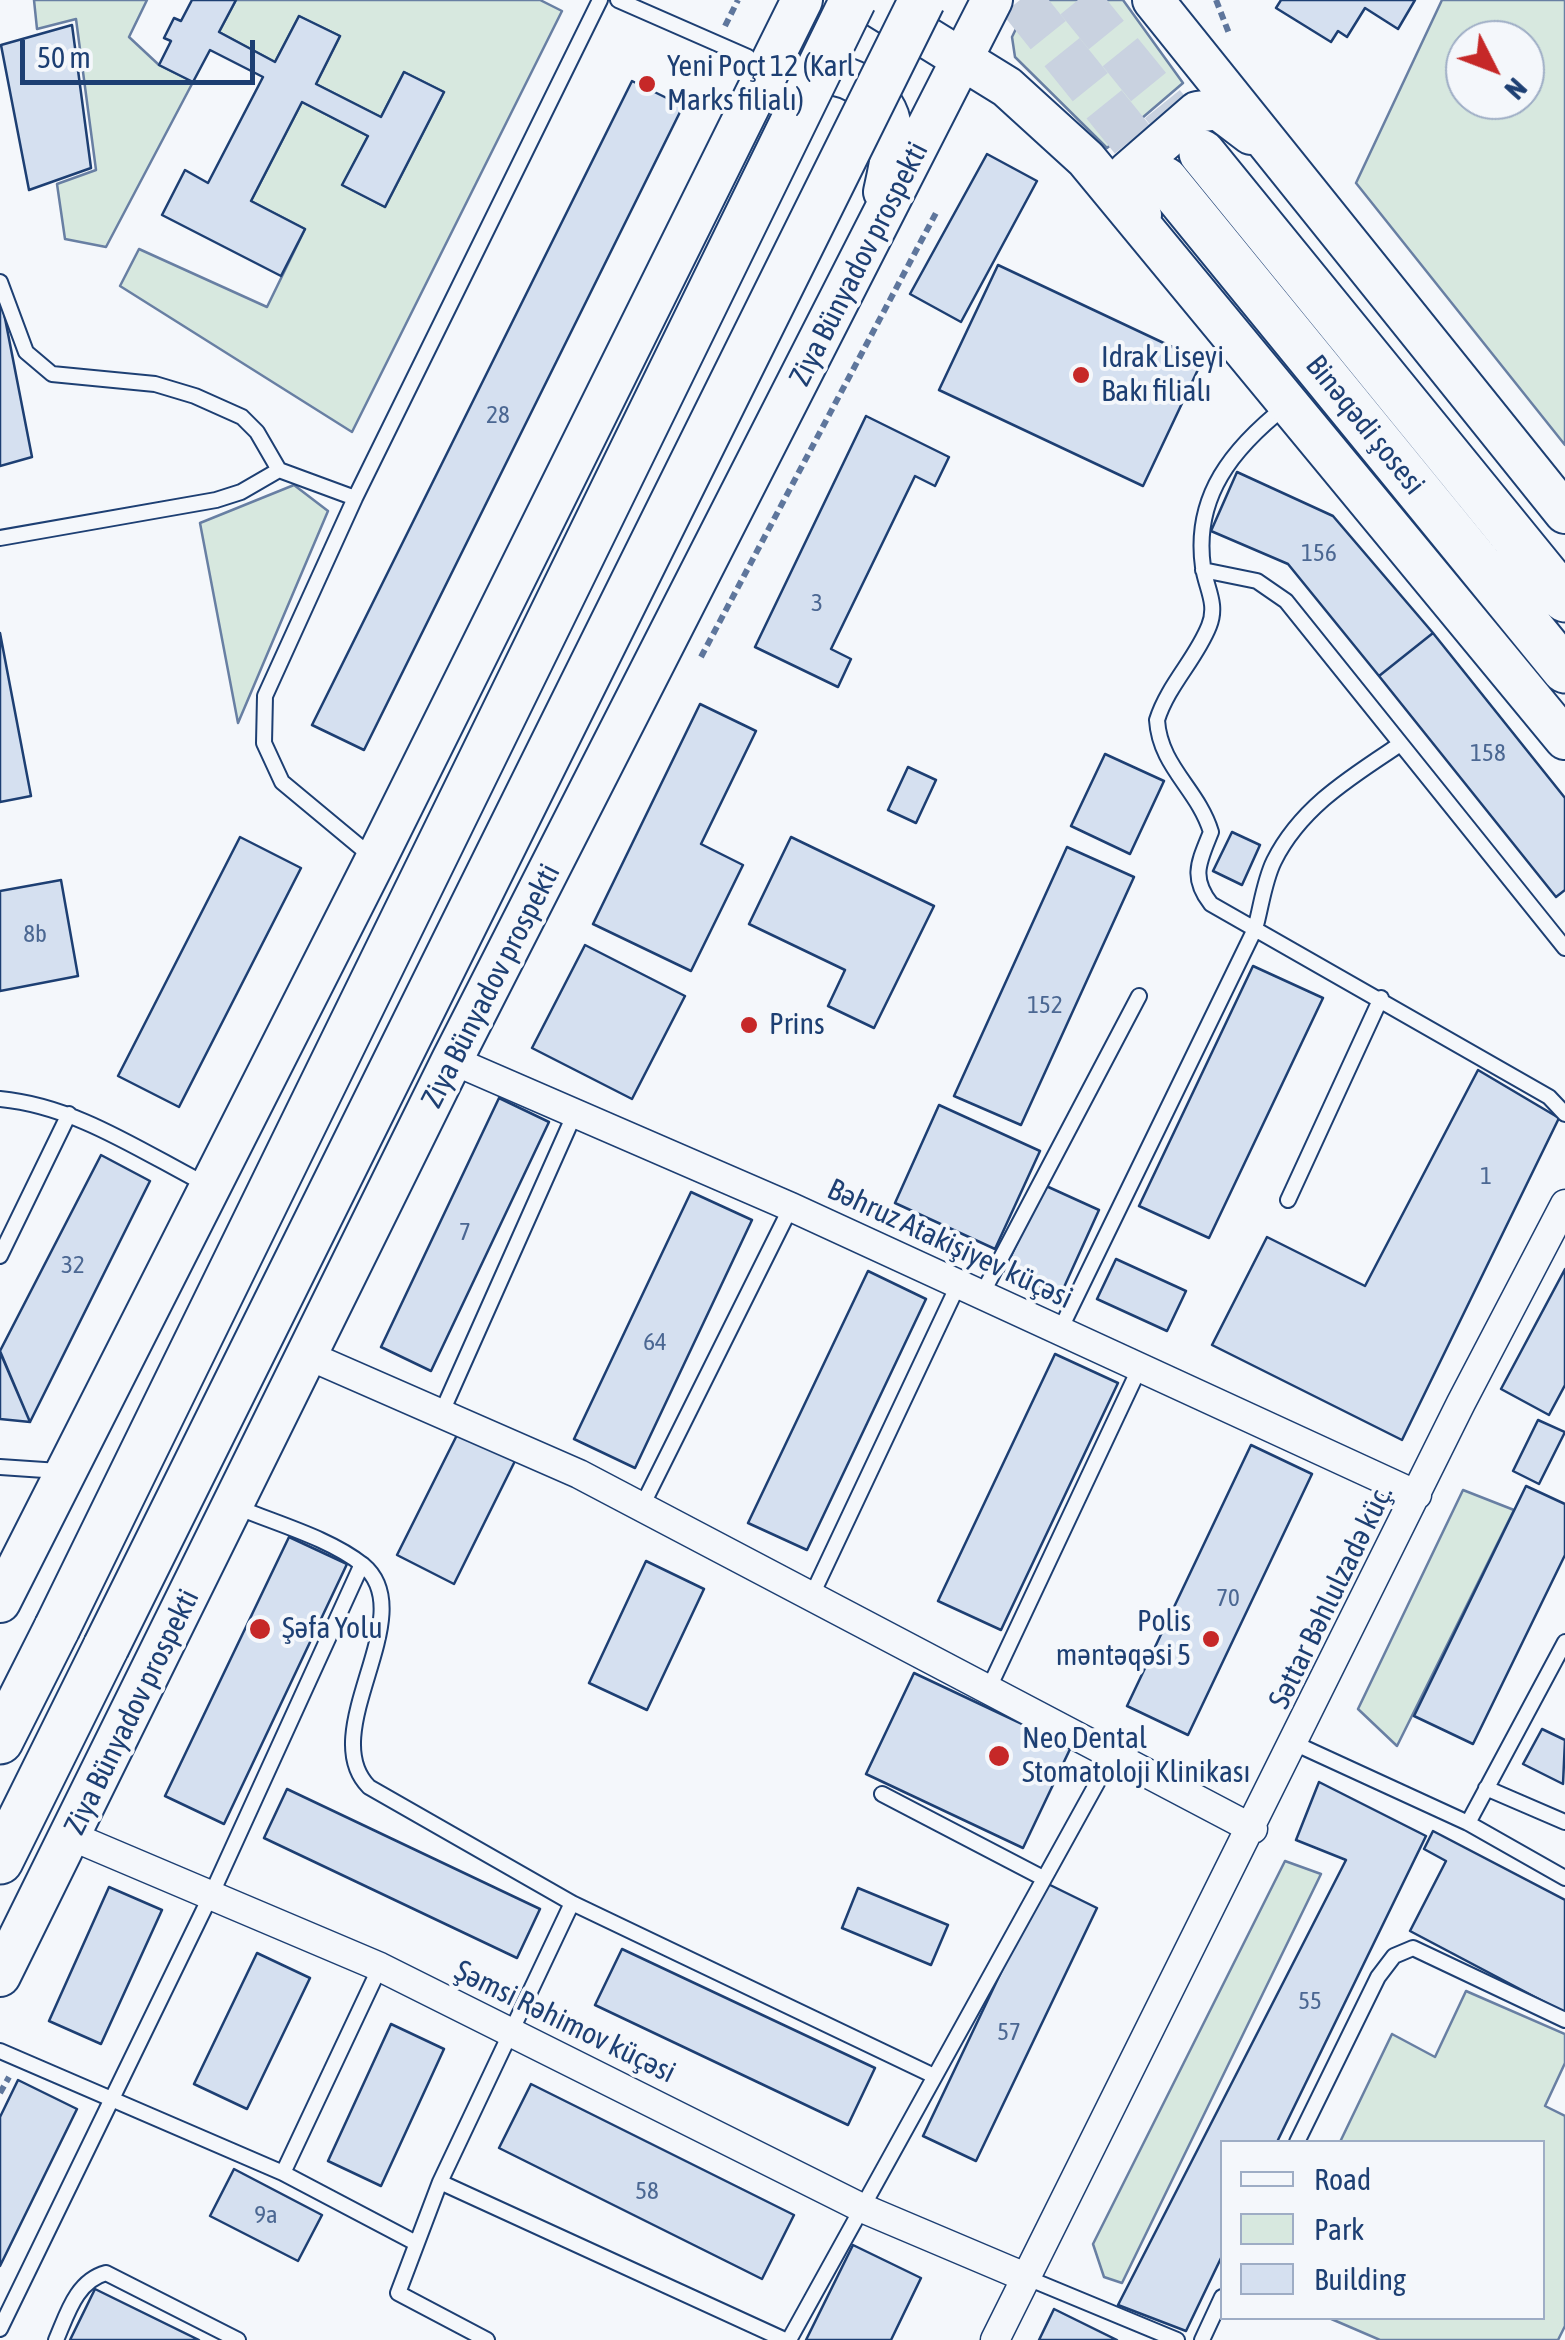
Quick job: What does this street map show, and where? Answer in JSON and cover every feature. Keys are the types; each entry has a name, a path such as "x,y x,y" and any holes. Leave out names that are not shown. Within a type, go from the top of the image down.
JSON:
{"main road":[{"path":"730,152 748,56 771,0"},
{"path":"0,1602 730,152 802,0"},
{"path":"0,1741 854,0"},
{"path":"866,0 911,11 1057,129 1157,242 1565,738"},
{"path":"911,11 921,24 942,20 972,0"},
{"name":"Ziya Bünyadov prospekti","path":"0,1976 452,1060 992,0"},
{"path":"1153,0 1565,514"},
{"name":"Ziya Bünyadov prospekti","path":"0,1861 911,11"},
{"path":"730,152 762,109 808,74 855,82 880,100 890,119 892,151 867,249"},
{"path":"1157,242 1128,193 1128,172 1197,112 1218,109 1274,152"},
{"name":"Binəqədi şosesi","path":"1202,152 1565,598"},
{"name":"Binəqədi şosesi","path":"1165,180 1565,670"}],"street":[{"name":"Bəhruz Atakişiyev küçəsi","path":"452,1060 791,1207 1416,1495"},
{"name":"Səttar Bəhlulzadə küç.","path":"995,2340 1565,1204"},
{"path":"307,1355 642,1506 1252,1829"},
{"name":"Şəmsi Rəhimov küçəsi","path":"71,1836 380,1967 862,2208 1025,2277"}],"lane":[{"path":"376,859 282,782 264,744 265,696 354,498 600,0"},
{"path":"618,0 748,56"},
{"path":"0,282 26,352 52,374 155,384 195,396 242,417 258,432 279,470 354,498"},
{"path":"1291,403 1233,452 1216,479 1200,526 1203,570 1214,603 1209,627 1161,708 1158,739 1167,764 1186,786 1210,832 1195,872 1198,888 1211,904 1549,1097 1565,1114"},
{"path":"0,538 216,500 241,492 279,470"},
{"path":"1203,570 1257,581 1286,600 1565,948"},
{"path":"1060,1330 1256,929 1273,862 1304,815 1337,786 1399,745"},
{"path":"811,1597 970,1289 1139,996"},
{"path":"1288,1200 1381,998"},
{"path":"0,1099 36,1102 69,1114 209,1186"},
{"path":"441,1414 576,1113"},
{"path":"0,1256 69,1114"},
{"path":"642,1506 791,1207"},
{"path":"988,1690 1140,1367"},
{"path":"0,1467 65,1472"},
{"path":"233,1505 362,1564 376,1579 383,1604 352,1747 354,1772 369,1788 572,1902 932,2075"},
{"path":"0,2328 212,1893 362,1564"},
{"path":"1468,1822 1565,1642"},
{"path":"1296,1744 1468,1822 1565,1878"},
{"path":"440,2182 787,2340 1112,1756"},
{"path":"1486,1788 1565,1822"},
{"path":"882,1794 1043,1878"},
{"path":"487,2340 398,2293 414,2242 440,2182 572,1902"},
{"path":"1299,2140 1378,1977 1394,1956 1413,1948 1565,2020"},
{"path":"283,2172 380,1967"},
{"path":"0,2051 283,2172 414,2242"},
{"path":"56,2340 77,2294 96,2276 106,2273 238,2340"},
{"path":"1025,2277 1176,2340"},
{"path":"1202,2340 1220,2301"}],"path":[{"path":"907,269 937,211"},
{"path":"0,2094 6,2082"}],"green space":[{"path":"34,0 147,0 129,37 159,65 193,82 106,247 65,239 57,184 96,170 76,19 37,29"},
{"path":"236,0 540,0 562,11 352,432 120,286 139,249 267,307 305,229 251,201 302,102 368,136 343,185 385,207 444,92 404,72 381,117 316,84 340,36 299,16 275,62 219,32"},
{"path":"1030,0 1123,0 1183,83 1107,148 1015,57 1012,37"},
{"path":"1442,0 1565,0 1565,445 1356,183"},
{"path":"294,485 328,511 238,723 200,523"},
{"path":"1463,1490 1514,1510 1397,1746 1358,1709"},
{"path":"1285,1861 1321,1874 1122,2283 1104,2277 1093,2244"},
{"path":"1466,1991 1565,2034 1565,2063 1545,2106 1565,2116 1565,2326 1558,2340 1380,2340 1334,2320 1545,2320 1545,2140 1341,2140 1392,2034 1435,2057"}],"building":[{"path":"192,0 236,0 219,32 275,62 299,16 340,36 316,84 381,117 404,72 444,92 385,207 342,185 368,136 302,102 251,201 305,229 281,276 162,215 185,170 208,183 263,77 210,50 193,82 159,65 171,41 164,38 174,18 181,21"},
{"path":"1281,0 1415,0 1398,29 1365,8 1347,37 1338,31 1331,42 1276,8"},
{"path":"72,25 91,168 29,190 1,45"},
{"path":"632,81 683,106 364,750 312,725"},
{"path":"987,154 1037,181 961,322 910,294"},
{"path":"998,265 1202,361 1143,486 939,390"},
{"path":"3,308 32,457 0,466 0,309"},
{"path":"866,416 949,457 935,486 915,476 831,649 851,659 838,687 755,647"},
{"path":"1237,472 1333,516 1433,633 1379,676 1288,564 1211,531"},
{"path":"0,633 31,796 0,802"},
{"path":"1433,633 1565,798 1565,890 1556,897 1379,676"},
{"path":"700,704 756,731 701,844 743,865 691,971 593,924"},
{"path":"1105,754 1164,781 1130,854 1071,826"},
{"path":"908,767 936,780 916,823 888,810"},
{"path":"1232,832 1260,845 1242,885 1213,871"},
{"path":"240,837 301,868 179,1107 118,1076"},
{"path":"791,837 934,906 874,1028 828,1006 845,970 749,924"},
{"path":"1067,847 1134,877 1021,1125 954,1096"},
{"path":"61,880 78,976 0,991 0,891"},
{"path":"585,945 685,996 632,1099 532,1048"},
{"path":"1253,966 1323,998 1209,1238 1139,1206"},
{"path":"1478,1070 1559,1118 1402,1440 1212,1345 1267,1237 1365,1286"},
{"path":"499,1098 549,1122 431,1371 381,1347"},
{"path":"939,1105 1040,1151 995,1249 895,1203"},
{"path":"101,1155 150,1181 30,1422 0,1351"},
{"path":"1044,1185 1099,1210 1060,1296 1004,1271"},
{"path":"691,1192 752,1220 635,1468 574,1439"},
{"path":"1116,1259 1186,1291 1167,1331 1097,1299"},
{"path":"1565,1269 1565,1385 1549,1415 1501,1389"},
{"path":"868,1271 926,1299 807,1550 748,1523"},
{"path":"0,1352 30,1422 0,1419"},
{"path":"1055,1354 1118,1383 1001,1630 938,1601"},
{"path":"1538,1420 1565,1432 1539,1484 1513,1471"},
{"path":"458,1433 515,1461 454,1584 397,1555"},
{"path":"1251,1445 1312,1474 1188,1735 1127,1706"},
{"path":"1526,1486 1565,1504 1565,1555 1473,1744 1414,1716"},
{"path":"289,1537 347,1564 224,1824 165,1796"},
{"path":"646,1561 704,1589 647,1710 589,1683"},
{"path":"914,1673 1071,1747 1023,1848 866,1774"},
{"path":"1542,1729 1565,1740 1563,1784 1523,1764"},
{"path":"1319,1782 1426,1836 1278,2140 1220,2140 1220,2260 1186,2331 1118,2305 1346,1860 1296,1840"},
{"path":"287,1789 540,1909 517,1958 264,1838"},
{"path":"1433,1831 1565,1900 1565,2013 1410,1931 1446,1861 1424,1849"},
{"path":"1044,1882 1097,1908 976,2161 923,2136"},
{"path":"109,1887 162,1910 101,2044 49,2021"},
{"path":"858,1888 948,1925 931,1965 842,1928"},
{"path":"622,1949 875,2068 848,2125 595,2005"},
{"path":"257,1953 310,1978 247,2109 194,2084"},
{"path":"391,2024 444,2049 381,2186 328,2161"},
{"path":"18,2080 77,2109 0,2266 0,2117"},
{"path":"531,2084 794,2215 762,2279 499,2148"},
{"path":"234,2169 322,2215 298,2261 210,2216"},
{"path":"853,2245 921,2278 891,2340 806,2340"},
{"path":"95,2289 199,2340 70,2340"},
{"path":"1054,2309 1117,2340 1039,2340"}],"tunnel":[{"path":"1020,0 1165,180"},
{"path":"1078,0 1202,153"}],"place":[{"name":"Yeni Poçt 12 (Karl Marks filialı)","path":"647,84"},
{"name":"Idrak Liseyi Bakı filialı","path":"1081,375"},
{"name":"Prins","path":"749,1025"},
{"name":"Şəfa Yolu","path":"260,1629"},
{"name":"Polis məntəqəsi 5","path":"1211,1639"},
{"name":"Neo Dental Stomatoloji Klinikası","path":"999,1756"}]}
